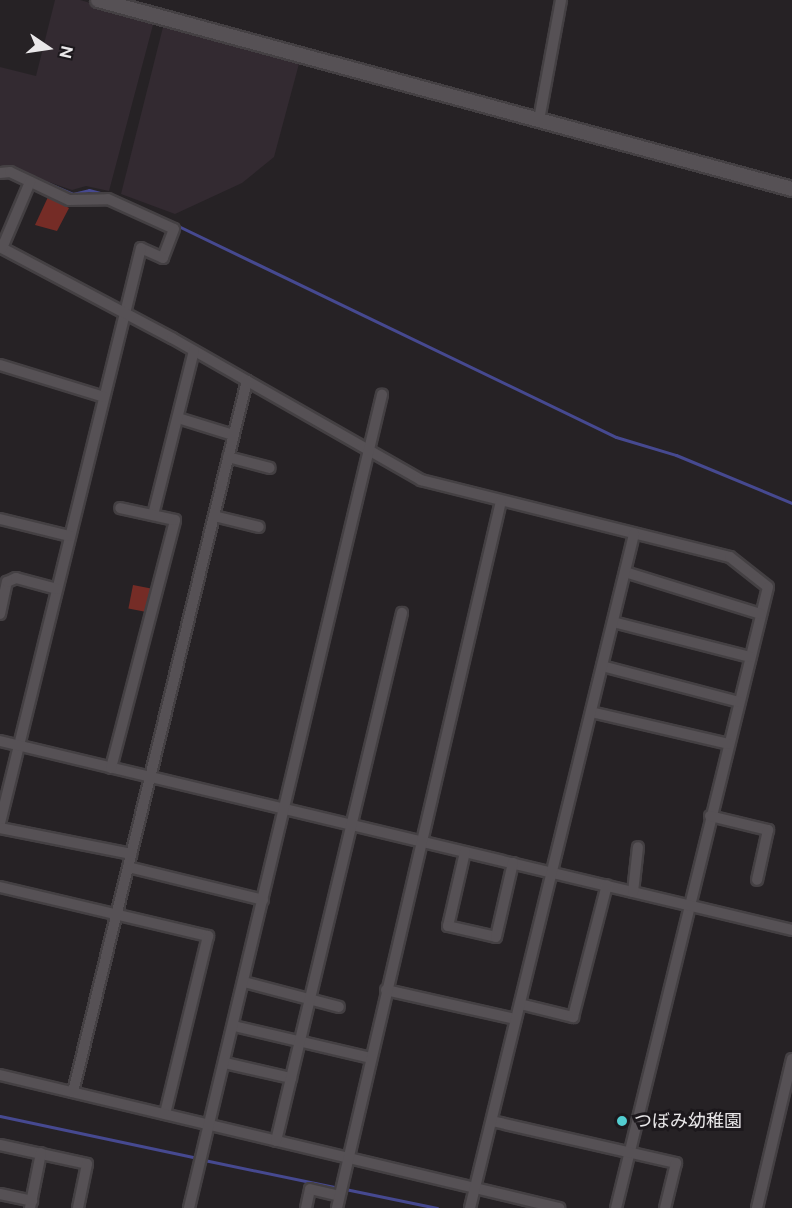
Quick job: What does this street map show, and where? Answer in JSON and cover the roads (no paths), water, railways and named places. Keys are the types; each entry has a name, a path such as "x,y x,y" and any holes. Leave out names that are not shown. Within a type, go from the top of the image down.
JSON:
{"street":[{"path":"98,0 792,189"},
{"path":"539,120 561,0"},
{"path":"0,173 10,172 76,201 108,200 174,230 163,258 141,248 0,823"},
{"path":"30,182 1,248 194,351 369,452 421,480 729,556 768,587 688,905 616,1208"},
{"path":"153,515 194,351"},
{"path":"0,365 104,397"},
{"path":"73,1092 247,381"},
{"path":"189,1208 382,396"},
{"path":"178,418 233,435"},
{"path":"228,457 270,468"},
{"path":"337,1208 337,1195 501,501"},
{"path":"111,768 175,520 120,508"},
{"path":"214,516 259,527"},
{"path":"0,519 70,536"},
{"path":"470,1208 634,534"},
{"path":"625,572 761,614"},
{"path":"0,614 8,582 16,578 57,590"},
{"path":"276,1141 354,825 402,613"},
{"path":"613,622 750,657"},
{"path":"602,666 739,702"},
{"path":"591,712 728,744"},
{"path":"0,741 792,930"},
{"path":"710,816 768,830 757,880"},
{"path":"0,828 131,854"},
{"path":"633,892 638,847"},
{"path":"465,852 448,926 496,937 513,863"},
{"path":"128,867 263,900"},
{"path":"520,1004 573,1017 607,885"},
{"path":"0,887 208,936 165,1114"},
{"path":"244,982 339,1007"},
{"path":"386,990 516,1019"},
{"path":"234,1026 370,1058"},
{"path":"757,1208 792,1059"},
{"path":"225,1063 291,1078"},
{"path":"0,1075 559,1208"},
{"path":"492,1121 676,1163 666,1208"},
{"path":"0,1145 87,1164 78,1208"},
{"path":"0,1194 31,1204 41,1153"},
{"path":"306,1208 310,1189 337,1195"}],"waterway":[{"path":"35,178 73,194 89,190 108,195"},
{"path":"145,210 616,437 676,455 792,503"},
{"path":"0,1116 198,1158"},
{"path":"204,1160 339,1188"},
{"path":"345,1189 437,1208"}],"place":[{"name":"つぼみ幼稚園","path":"622,1121"}]}
